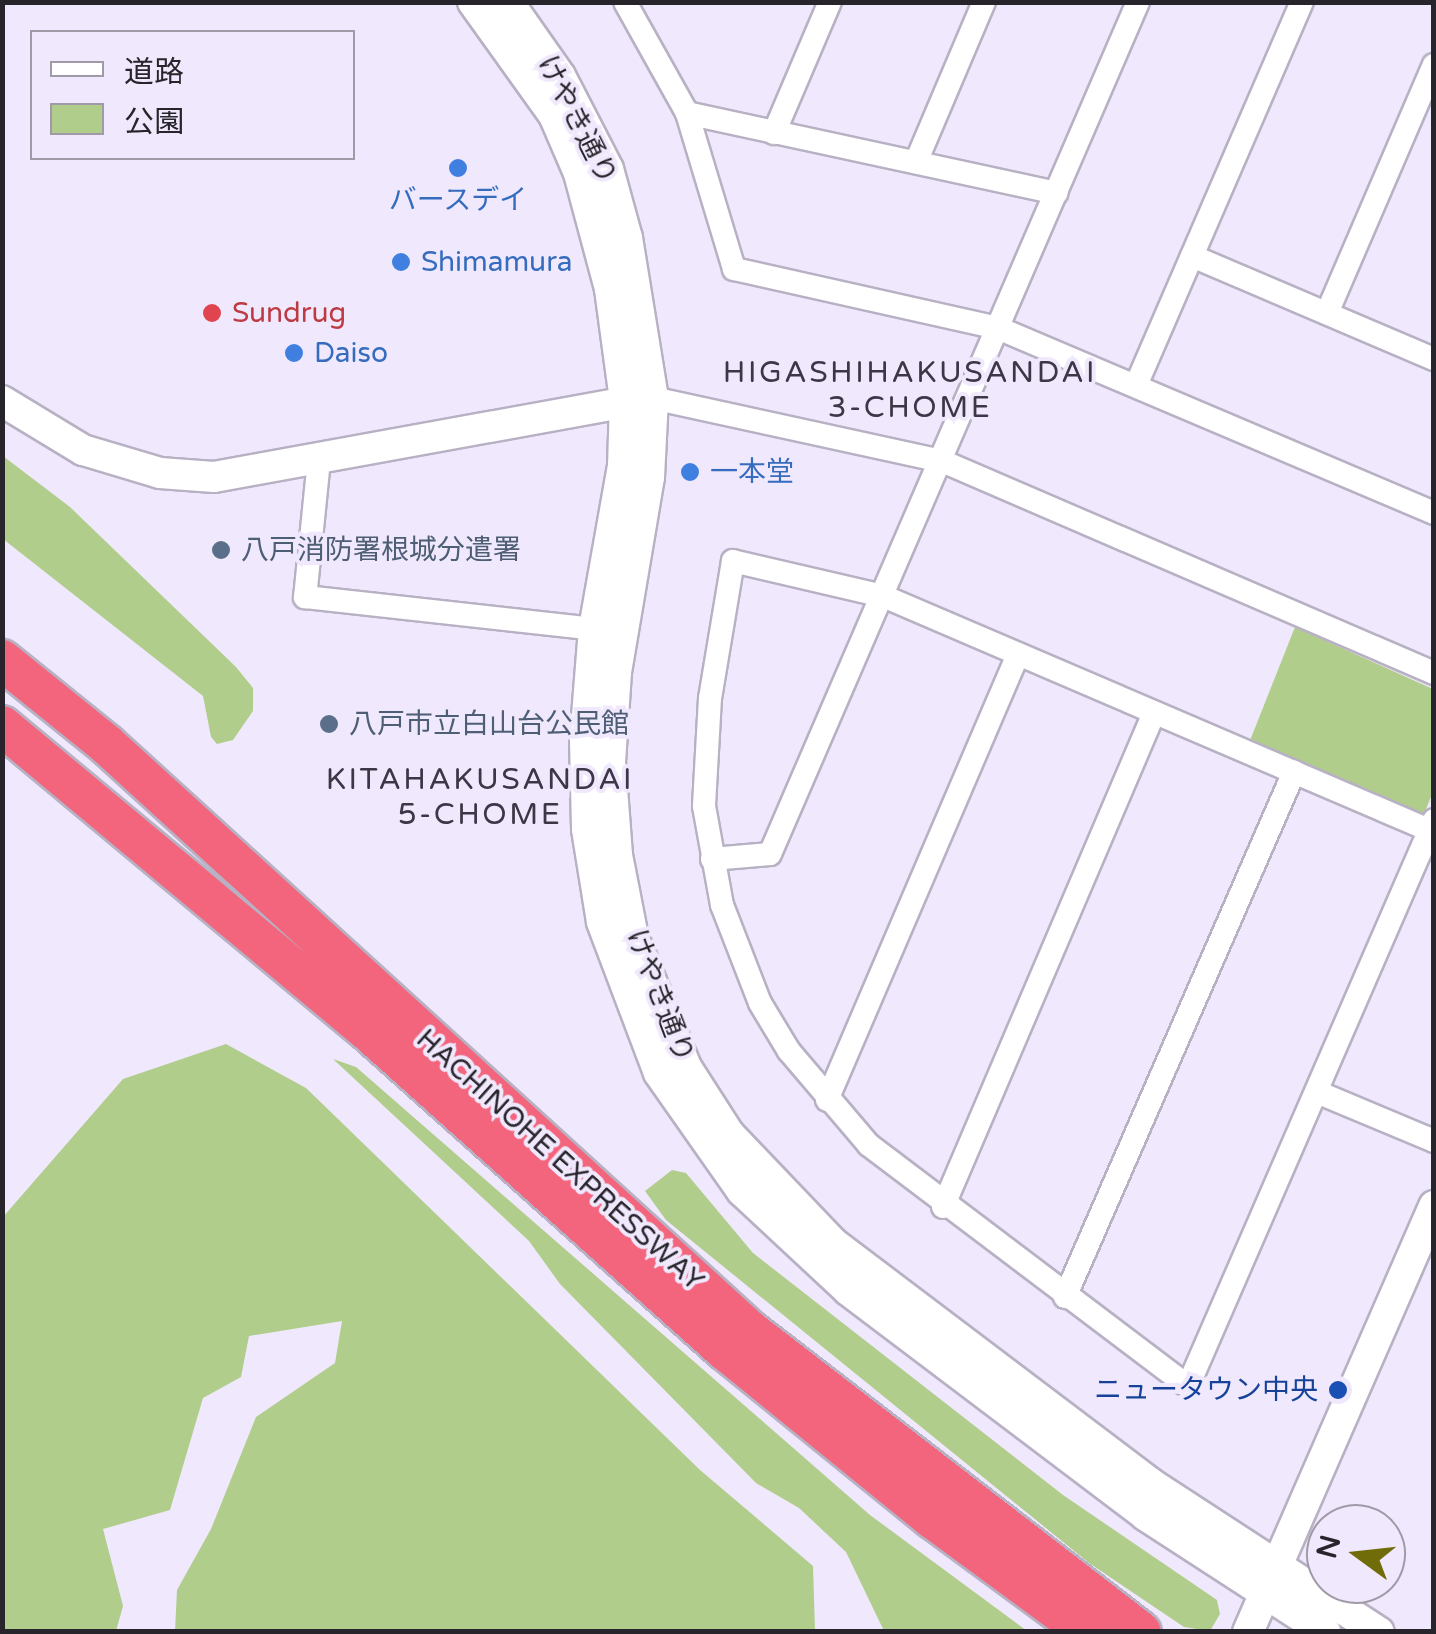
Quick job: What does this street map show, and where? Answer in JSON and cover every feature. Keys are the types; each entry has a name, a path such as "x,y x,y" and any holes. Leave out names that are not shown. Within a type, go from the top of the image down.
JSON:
{"highway":[{"name":"HACHINOHE EXPRESSWAY","path":"2,660 106,744 750,1331 1140,1632"},
{"name":"HACHINOHE EXPRESSWAY","path":"2,726 339,1005 724,1350 932,1518 1086,1632"}],"street":[{"name":"けやき通り","path":"473,2 521,62 579,173 639,399 594,629 586,776 602,922 659,1074 699,1136 769,1219 848,1290 1146,1515 1270,1582 1379,1632"},
{"name":"けやき通り","path":"508,2 560,76 608,169 627,238 639,399 650,477 616,672 610,762 617,855 633,937 686,1067 729,1134 832,1243 1150,1483 1324,1632"},
{"path":"625,2 687,113 734,269 998,328 1136,383 1434,513"},
{"path":"774,132 830,2"},
{"path":"916,162 984,2"},
{"path":"712,858 770,854 1138,2"},
{"path":"1136,383 1302,2"},
{"path":"1327,314 1434,65"},
{"path":"687,113 1056,193"},
{"path":"1192,256 1434,359"},
{"path":"2,401 82,450 160,472 214,477 639,399 942,460 1434,673"},
{"path":"320,460 305,597 594,629"},
{"path":"733,562 883,596 1294,772 1431,825 1188,1386 942,1206 827,1100 760,1003 722,905 712,858 704,753 733,562"},
{"path":"827,1100 1018,654"},
{"path":"942,1206 1154,713"},
{"path":"1065,1297 1294,772"},
{"path":"1317,1092 1434,1140"},
{"path":"1250,1628 1434,1206"}],"green space":[{"path":"3,456 70,507 236,667 253,688 253,711 233,740 217,744 211,737 203,696 3,539"},
{"path":"1295,627 1433,689 1433,792 1424,814 1249,743"},
{"path":"226,1044 306,1088 700,1470 813,1566 815,1631 175,1631 177,1590 211,1529 256,1417 335,1363 342,1321 249,1336 241,1377 203,1398 170,1510 103,1529 123,1606 116,1631 3,1631 3,1217 123,1079"},
{"path":"333,1059 356,1067 870,1515 1027,1631 884,1631 846,1552 799,1508 756,1483 560,1284 529,1241"},
{"path":"672,1170 686,1173 753,1253 1063,1495 1217,1600 1220,1614 1210,1631 1184,1627 1089,1563 666,1220 645,1191"}],"place":[{"name":"バースデイ","path":"458,168"},
{"name":"Shimamura","path":"401,262"},
{"name":"Sundrug","path":"212,313"},
{"name":"Daiso","path":"294,353"},
{"name":"一本堂","path":"690,472"},
{"name":"八戸消防署根城分遣署","path":"221,550"},
{"name":"八戸市立白山台公民館","path":"329,724"},
{"name":"ニュータウン中央","path":"1338,1390"}],"district":[{"name":"HIGASHIHAKUSANDAI 3-CHOME","path":"910,390"},
{"name":"KITAHAKUSANDAI 5-CHOME","path":"480,797"}]}
